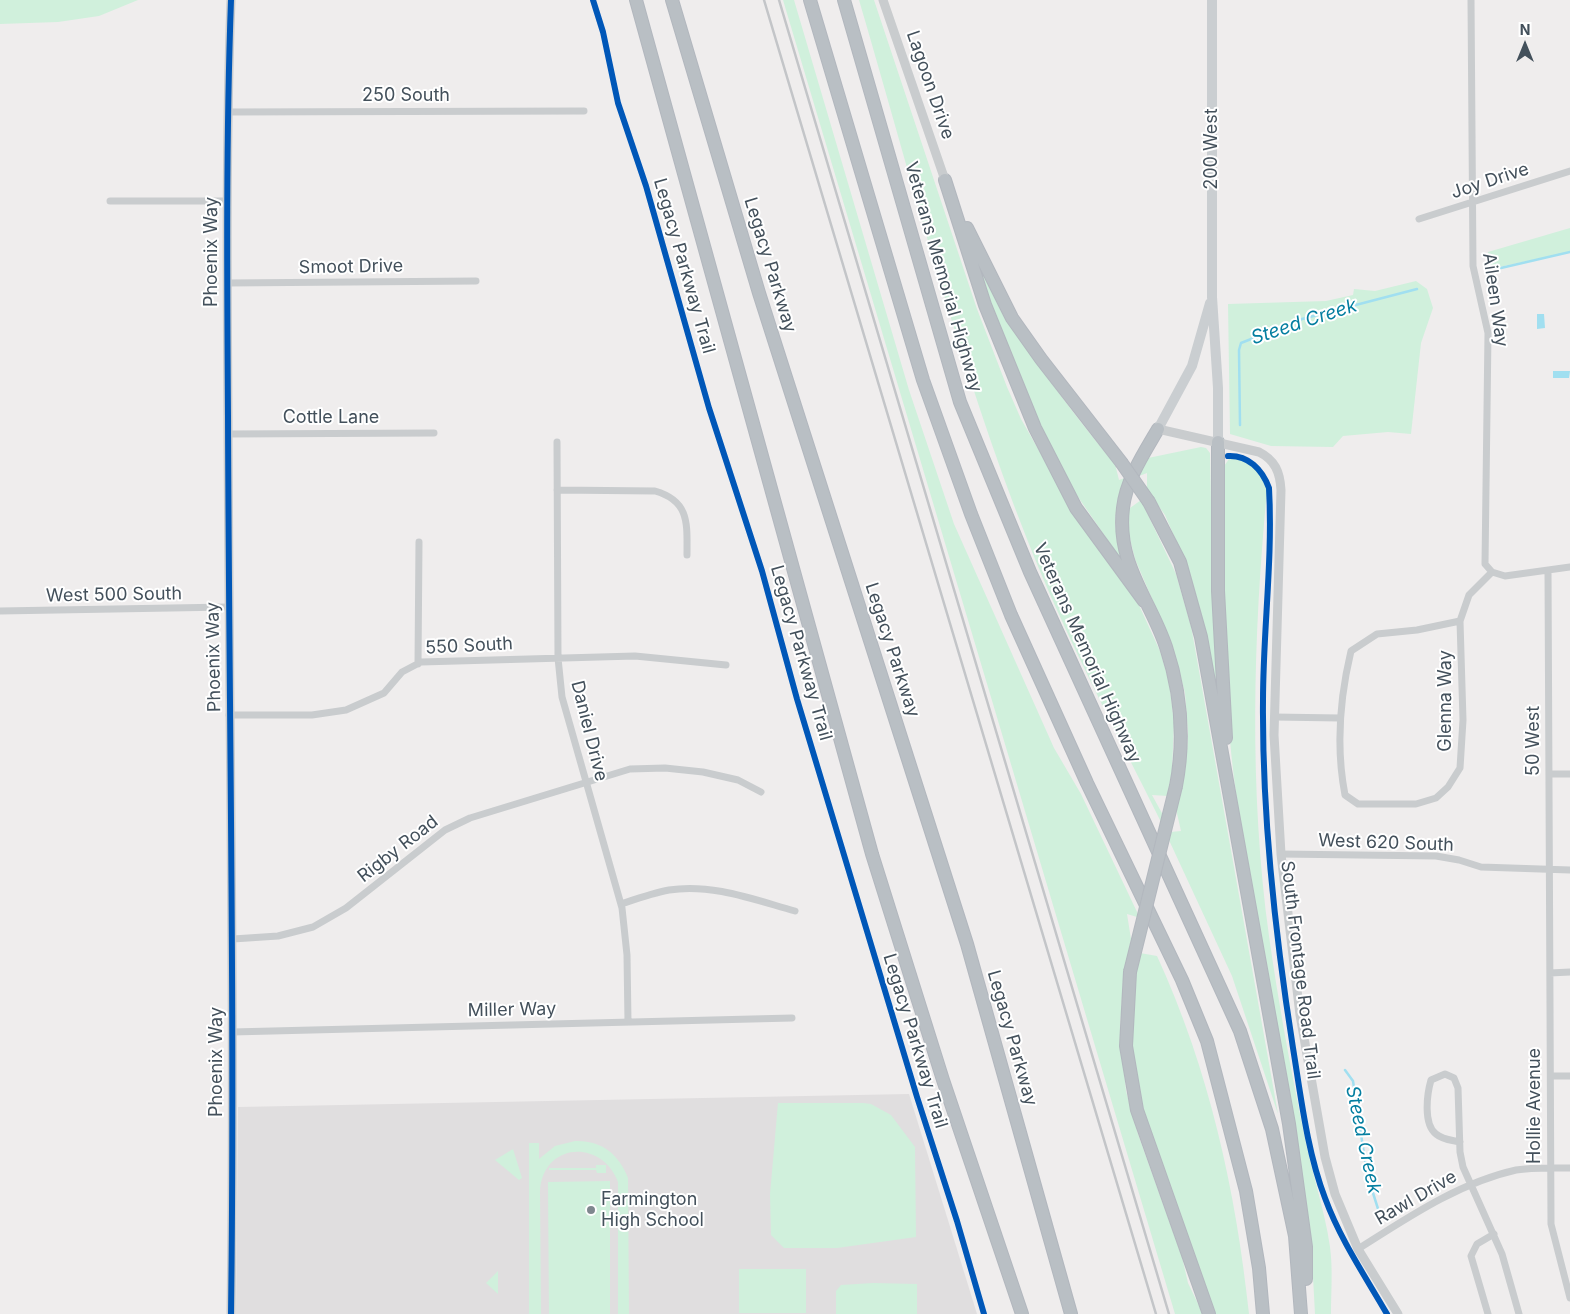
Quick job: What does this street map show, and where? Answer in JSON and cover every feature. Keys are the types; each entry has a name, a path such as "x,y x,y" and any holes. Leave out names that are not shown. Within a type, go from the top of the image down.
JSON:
{"highway":[{"path":"636,0 872,854 943,1080 1022,1314"},
{"name":"Legacy Parkway","path":"672,0 759,293 967,944 1071,1314"},
{"path":"810,0 923,380 971,514 1011,615 1088,783 1182,980 1207,1041 1246,1191 1259,1268 1263,1314"},
{"name":"Veterans Memorial Highway","path":"844,0 960,402 1038,590 1240,1030 1272,1129 1295,1236 1301,1314"},
{"path":"945,180 1012,318 1149,502 1180,562 1192,602 1228,790 1299,1188 1306,1247 1306,1314"},
{"path":"945,180 985,305 1035,428 1076,508 1144,601"},
{"path":"1158,429 1132,476 1123,507 1125,551 1131,572 1166,646 1177,687 1182,746 1176,786 1130,972 1126,1046 1137,1110 1209,1314"},
{"path":"1218,442 1218,591 1228,790"}],"main road":[{"name":"200 West","path":"1212,0 1212,297"},
{"path":"1158,429 1192,366 1212,297"},
{"path":"1212,297 1218,388 1218,442"}],"street":[{"name":"Phoenix Way","path":"230,1314 232,939 228,607 227,201 231,0"},
{"name":"Lagoon Drive","path":"883,0 945,180"},
{"name":"Aileen Way","path":"1471,0 1473,266 1488,333 1485,564 1492,572"},
{"name":"250 South","path":"228,112 584,111"},
{"name":"Joy Drive","path":"1419,219 1570,171"},
{"path":"110,201 227,201"},
{"name":"Smoot Drive","path":"227,283 476,281"},
{"path":"1158,429 1255,450 1265,455 1276,467 1280,482 1274,717 1281,854 1300,1014 1325,1157 1335,1194 1358,1249 1398,1314"},
{"name":"Cottle Lane","path":"228,434 434,433"},
{"name":"Daniel Drive","path":"557,442 558,658 562,697 621,904 627,955 628,1022"},
{"path":"557,490 655,490 670,495 685,514 687,555"},
{"path":"418,664 419,542"},
{"path":"1492,572 1505,576 1570,567"},
{"name":"50 West","path":"1548,570 1550,912"},
{"name":"Glenna Way","path":"1340,718 1344,795 1358,804 1416,804 1436,798 1448,787 1460,768 1463,720 1460,621 1468,595 1492,572"},
{"name":"West 500 South","path":"0,611 228,607"},
{"path":"1274,717 1340,718 1344,680 1351,651 1377,634 1417,630 1460,621"},
{"name":"550 South","path":"230,715 312,715 346,710 384,693 402,672 418,664 462,660 635,656 726,665"},
{"name":"Rigby Road","path":"232,939 278,936 312,927 346,908 445,830 470,818 630,769 665,768 703,772 738,780 761,792"},
{"path":"1549,774 1570,774"},
{"name":"West 620 South","path":"1281,854 1436,856 1459,860 1481,867 1570,870"},
{"path":"621,904 669,890 699,889 736,895 795,911"},
{"name":"Hollie Avenue","path":"1550,912 1551,1224 1570,1298"},
{"path":"1550,973 1570,972"},
{"name":"Miller Way","path":"232,1032 792,1018"},
{"path":"1460,1142 1446,1140 1432,1129 1428,1116 1428,1090 1431,1080 1445,1074 1454,1078 1458,1088 1463,1168 1502,1254 1519,1314"},
{"path":"1551,1076 1570,1076"},
{"name":"Rawl Drive","path":"1358,1249 1403,1220 1471,1184 1518,1170 1570,1168"},
{"path":"1488,1314 1472,1256 1478,1244 1494,1234"}],"shaded area":[{"name":"Farmington High School","path":"909,1094 977,1314 236,1314 238,1107"}],"green space":[{"path":"0,0 138,0 99,16 58,22 0,24"},
{"path":"783,0 794,0 909,390 954,524 1054,748 1081,794 1138,914 1137,917 1127,914 1131,939 1123,981 1120,1029 1126,1091 1138,1134 1182,1257 1188,1283 1203,1314 1175,1314"},
{"path":"859,0 874,0 977,309 1021,419 1062,491 1138,603 1160,651 1169,681 1174,723 1172,771 1168,796 1152,795 1163,815 1161,822 1058,611 1027,539 1002,473 957,339"},
{"path":"1570,228 1570,252 1490,269 1488,252"},
{"path":"970,248 1001,306 1036,361 1115,464 1119,480 1125,478 1116,509 1117,539 1122,561 1063,475 1025,399"},
{"path":"1416,281 1427,289 1433,308 1421,343 1411,434 1388,432 1343,436 1333,447 1271,446 1230,434 1228,304 1326,301 1353,295 1354,289 1375,291"},
{"path":"1201,447 1206,448 1210,453 1213,604 1218,701 1198,602 1189,571 1165,515 1147,490 1147,473 1139,476 1148,458"},
{"path":"1234,457 1246,462 1255,469 1267,490 1256,657 1255,713 1258,825 1269,936 1280,1008 1306,1143 1325,1218 1330,1247 1332,1272 1331,1314 1315,1314 1311,1252 1295,1127 1250,881 1229,732 1224,645 1222,469 1229,459"},
{"path":"1141,500 1176,574 1191,626 1278,1114 1232,976 1168,838 1170,832 1181,831 1176,809 1187,753 1188,733 1185,693 1173,648 1135,559 1126,523 1126,511"},
{"path":"1140,953 1157,956 1175,999 1206,1086 1228,1176 1249,1314 1214,1314 1146,1126 1131,1049 1133,993"},
{"path":"778,1103 863,1103 871,1104 891,1115 915,1147 916,1237 837,1248 784,1248 771,1235 770,1194"},
{"path":"575,1141 593,1143 608,1150 620,1162 628,1178 629,1314 618,1314 618,1182 610,1168 600,1158 587,1153 574,1152 562,1155 552,1162 544,1174 540,1190 541,1314 529,1314 529,1143 539,1143 539,1159 555,1146"},
{"path":"513,1149 522,1178 519,1180 495,1160"},
{"path":"596,1165 606,1165 606,1173 597,1173 596,1170 549,1170 549,1168 596,1168"},
{"path":"610,1181 610,1314 549,1314 548,1182"},
{"path":"739,1269 806,1269 806,1313 739,1313"},
{"path":"498,1271 498,1294 486,1283"},
{"path":"873,1283 917,1284 917,1314 836,1314 836,1291 841,1285"}],"water":[{"path":"1537,314 1544,314 1545,328 1537,329"},
{"path":"1553,371 1570,371 1569,378 1553,378"}],"waterway":[{"name":"Steed Creek","path":"1488,271 1570,252"},
{"name":"Steed Creek","path":"1240,425 1239,350 1241,343 1302,319 1417,289"},
{"name":"Steed Creek","path":"1345,1070 1353,1081 1367,1174 1379,1212"}],"railway":[{"path":"764,0 1156,1314"},
{"path":"779,0 1169,1314"}],"cycle path":[{"path":"231,0 227,260 232,977 231,1314"},
{"name":"Legacy Parkway Trail","path":"593,0 603,32 618,103 646,186 709,408 762,571 797,699 984,1314"},
{"name":"South Frontage Road Trail","path":"1228,456 1242,458 1253,464 1269,488 1270,541 1263,701 1267,832 1275,919 1305,1124 1319,1180 1331,1213 1353,1257 1387,1314"}],"place":[{"name":"Farmington High School","path":"591,1210"}]}
